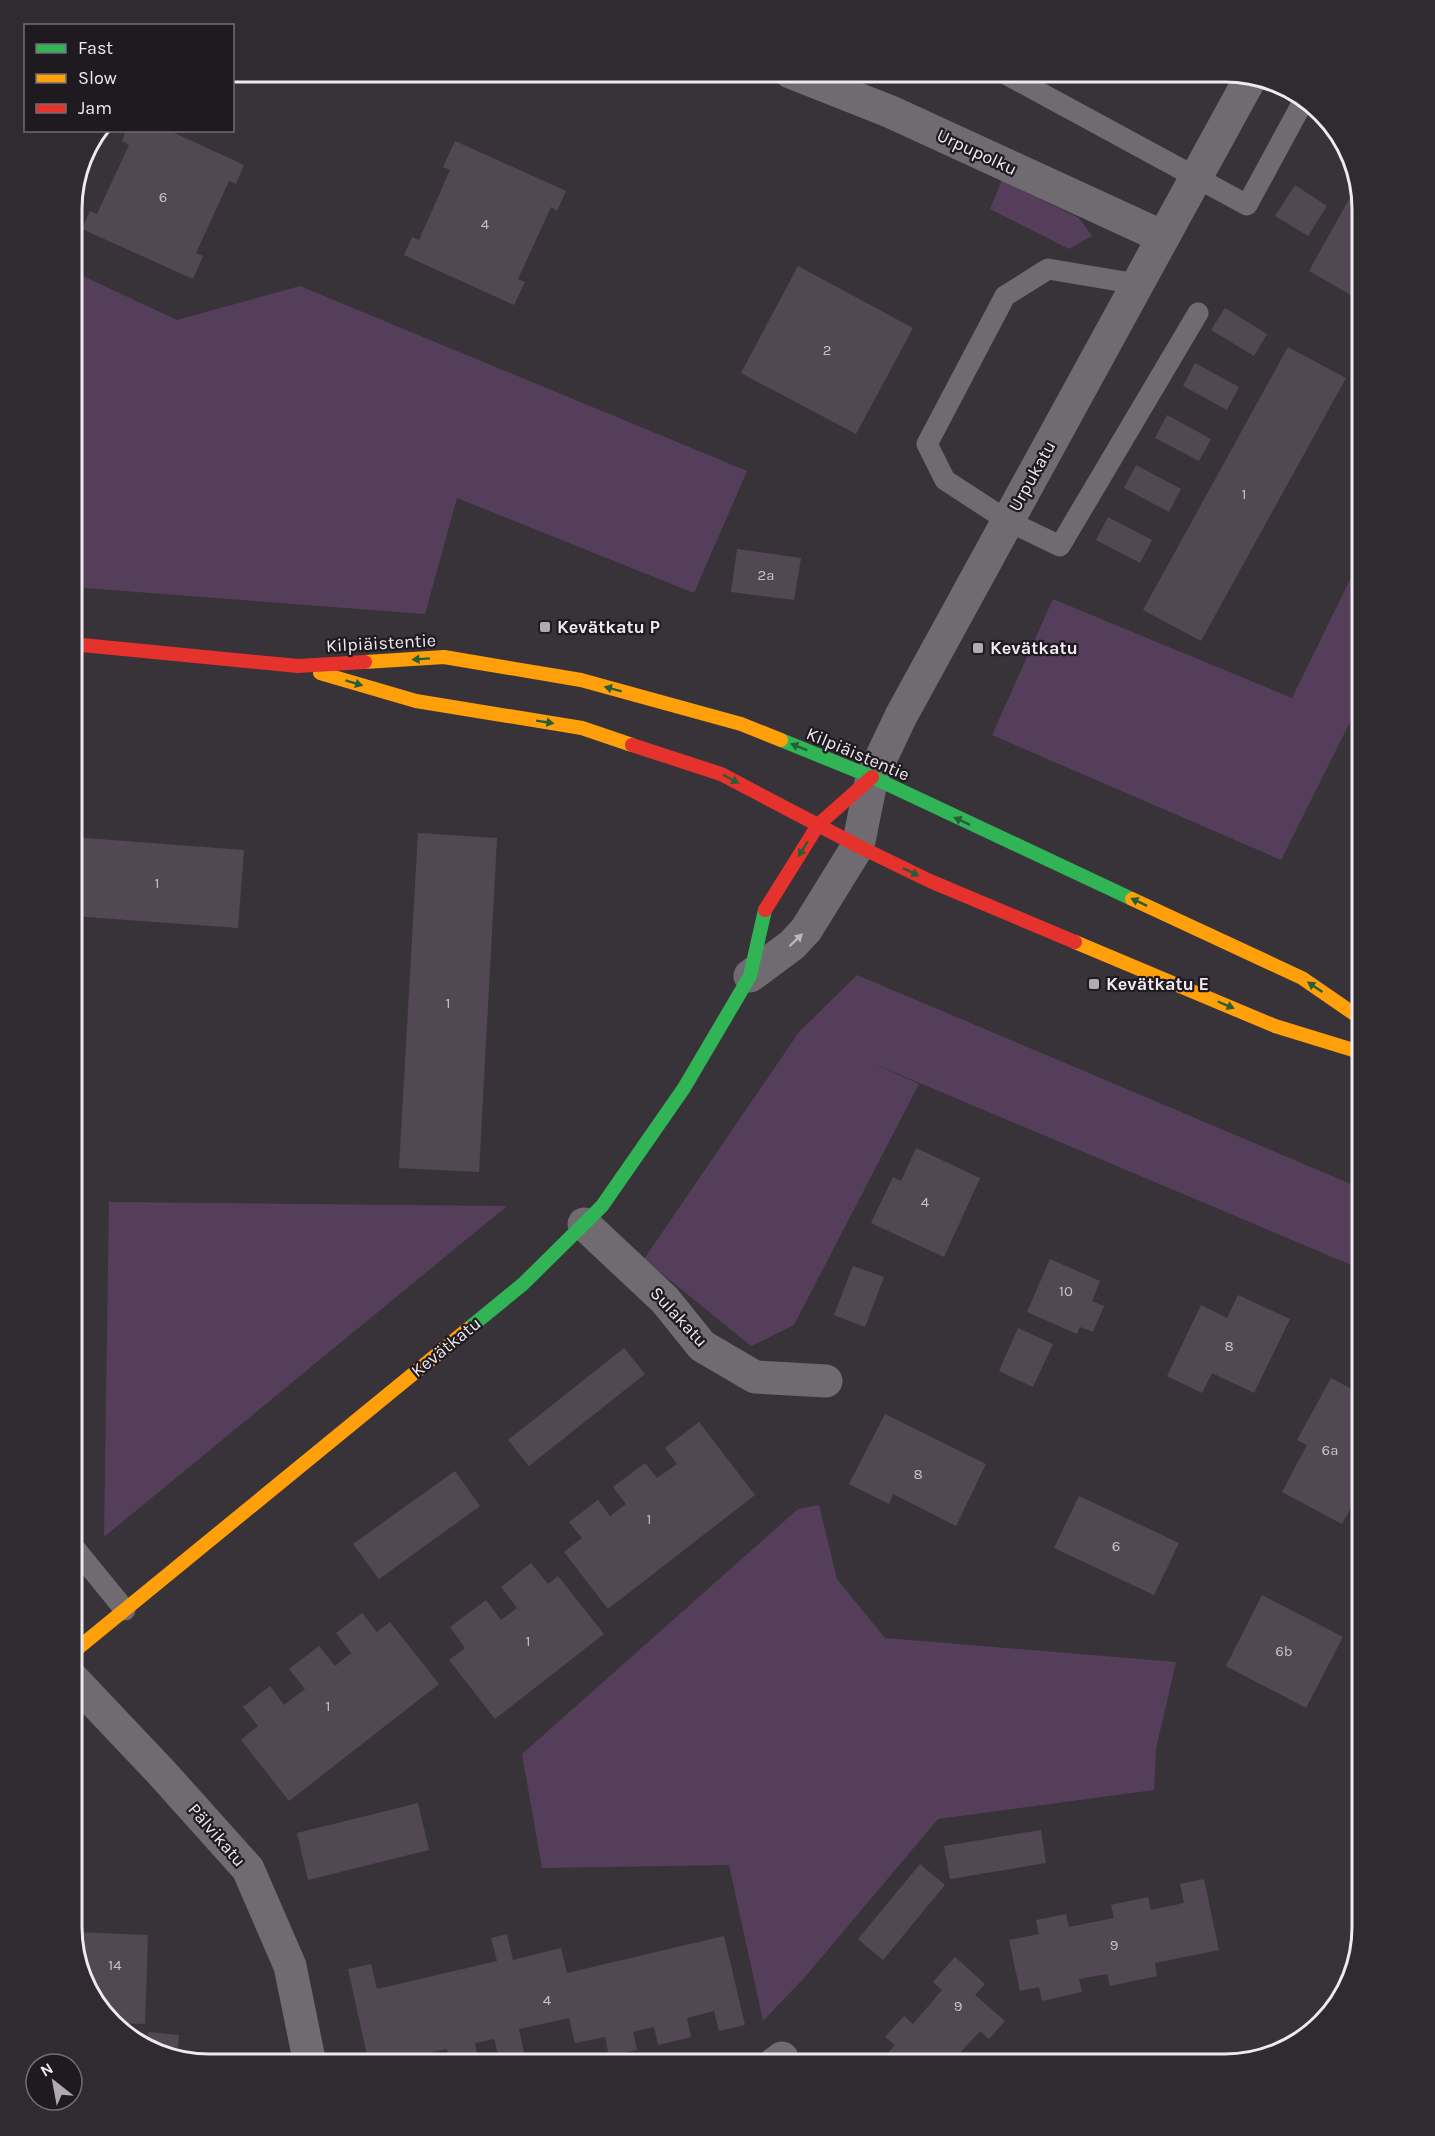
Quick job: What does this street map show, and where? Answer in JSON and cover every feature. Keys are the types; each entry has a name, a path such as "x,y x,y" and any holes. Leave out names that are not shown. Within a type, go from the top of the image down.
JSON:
{"street":[{"name":"Urpupolku","path":"818,83 891,112 1163,237"},
{"name":"Urpukatu","path":"872,777 901,716 1247,85"},
{"name":"Kilpiäistentie","path":"83,645 298,666 444,657 581,680 741,724 872,777 1302,978 1352,1012"},
{"name":"Kilpiäistentie","path":"298,666 416,701 582,728 721,774 930,881 1275,1026 1352,1050"},
{"name":"Kevätkatu","path":"83,1644 523,1284 602,1206 684,1088 750,976 765,909 818,825 872,777"},
{"name":"Kevätkatu","path":"750,976 792,945 806,930 858,846 872,777"},
{"name":"Sulakatu","path":"584,1224 665,1300 702,1346 755,1377 826,1381"},
{"name":"Pälvikatu","path":"83,1690 248,1869 290,1966 308,2053"}],"lane":[{"path":"1022,83 1247,205 1300,107"},
{"path":"1137,284 1048,269 1005,296 927,444 945,480 1008,521 1060,546 1198,313"},
{"path":"83,1558 125,1610"}],"shaded area":[{"path":"1002,180 1079,218 1092,236 1069,249 990,209"},
{"path":"83,276 177,320 300,286 747,471 694,593 457,498 425,614 83,588"},
{"path":"1352,575 1352,718 1281,860 992,735 1053,599 1292,698"},
{"path":"857,975 1352,1184 1352,1265 870,1062 919,1084 794,1325 751,1346 644,1259 799,1032"},
{"path":"109,1202 507,1206 104,1537"},
{"path":"819,1505 837,1579 885,1638 1176,1662 1156,1749 1154,1790 938,1819 805,1977 763,2021 729,1865 542,1868 522,1754 798,1509"}],"building":[{"path":"125,132 172,132 244,165 236,184 229,181 196,253 203,256 193,279 83,229 90,211 97,214 129,145 122,141"},
{"path":"455,141 566,191 557,211 551,207 518,279 525,282 514,305 404,255 412,237 419,240 450,170 443,167"},
{"path":"1295,185 1327,206 1308,236 1275,216"},
{"path":"1351,195 1352,296 1309,271"},
{"path":"798,266 913,328 856,434 741,373"},
{"path":"1225,308 1267,334 1254,356 1211,330"},
{"path":"1288,347 1346,378 1201,641 1143,610"},
{"path":"1195,363 1239,387 1227,410 1183,386"},
{"path":"1167,415 1211,439 1199,461 1155,438"},
{"path":"1136,465 1181,489 1169,512 1124,488"},
{"path":"1108,517 1152,540 1140,563 1096,540"},
{"path":"737,549 801,558 794,600 731,592"},
{"path":"418,833 497,838 479,1172 399,1168"},
{"path":"83,838 244,850 238,928 83,917"},
{"path":"916,1148 980,1178 944,1257 871,1223 893,1177 901,1181"},
{"path":"1050,1259 1100,1281 1092,1301 1104,1306 1093,1332 1080,1327 1077,1334 1027,1312"},
{"path":"853,1266 884,1277 865,1327 834,1315"},
{"path":"1238,1295 1290,1319 1254,1393 1212,1373 1202,1393 1167,1376 1201,1305 1227,1318"},
{"path":"1018,1328 1053,1344 1033,1387 999,1371"},
{"path":"624,1348 645,1374 529,1466 508,1440"},
{"path":"1331,1378 1352,1389 1352,1505 1342,1524 1282,1492 1307,1445 1297,1440"},
{"path":"885,1414 986,1464 956,1526 893,1494 889,1504 849,1484"},
{"path":"699,1422 755,1495 608,1609 564,1552 582,1538 569,1522 598,1500 610,1516 626,1504 613,1487 645,1463 657,1478 677,1464 665,1448"},
{"path":"455,1471 480,1506 379,1579 353,1544"},
{"path":"1079,1496 1179,1543 1154,1595 1054,1548"},
{"path":"531,1563 548,1584 558,1576 604,1634 495,1719 449,1660 465,1648 450,1627 486,1600 501,1620 517,1608 501,1587"},
{"path":"1262,1595 1343,1637 1306,1708 1226,1666"},
{"path":"362,1613 377,1632 390,1622 439,1684 289,1801 241,1740 258,1726 243,1707 270,1686 284,1705 305,1689 289,1669 319,1646 335,1666 351,1653 336,1633"},
{"path":"418,1803 429,1850 308,1880 297,1833"},
{"path":"1041,1830 1046,1863 950,1879 944,1846"},
{"path":"920,1864 945,1885 883,1960 858,1939"},
{"path":"1204,1879 1219,1950 1155,1963 1157,1976 1110,1986 1107,1974 1079,1979 1082,1992 1042,2001 1039,1987 1020,1991 1009,1940 1039,1934 1036,1920 1066,1914 1069,1927 1114,1918 1111,1905 1148,1897 1151,1910 1184,1903 1180,1884"},
{"path":"83,1932 148,1935 145,2024 128,2023 109,2004 92,1975"},
{"path":"507,1934 513,1960 561,1948 567,1973 724,1936 745,2025 719,2031 714,2011 687,2018 691,2037 658,2045 654,2027 633,2032 637,2050 608,2053 605,2037 575,2043 569,2018 519,2029 524,2053 498,2053 494,2039 475,2043 477,2053 448,2053 447,2049 428,2053 367,2053 348,1969 371,1964 377,1989 497,1961 491,1938"},
{"path":"955,1957 985,1984 975,1995 1005,2021 989,2039 980,2031 959,2054 887,2054 895,2045 885,2037 904,2016 913,2024 942,1990 933,1982"},
{"path":"148,2032 179,2035 178,2049 169,2047 148,2037"}],"traffic: fast":[{"path":"781,740 872,777 1132,899"},
{"path":"468,1329 523,1284 602,1206 684,1088 750,976 765,910"}],"traffic: slow":[{"path":"365,662 444,657 581,680 741,724 781,740"},
{"path":"320,673 416,701 582,728 632,745"},
{"path":"1132,899 1302,978 1352,1012"},
{"path":"1075,942 1275,1026 1352,1050"},
{"path":"83,1644 468,1329"}],"traffic: jam":[{"path":"83,645 298,666 365,662"},
{"path":"632,745 721,774 930,881 1075,942"},
{"path":"765,910 818,825 872,777"}],"place":[{"name":"Kevätkatu P","path":"545,627"},
{"name":"Kevätkatu","path":"978,648"},
{"name":"Kevätkatu E","path":"1094,984"}]}
